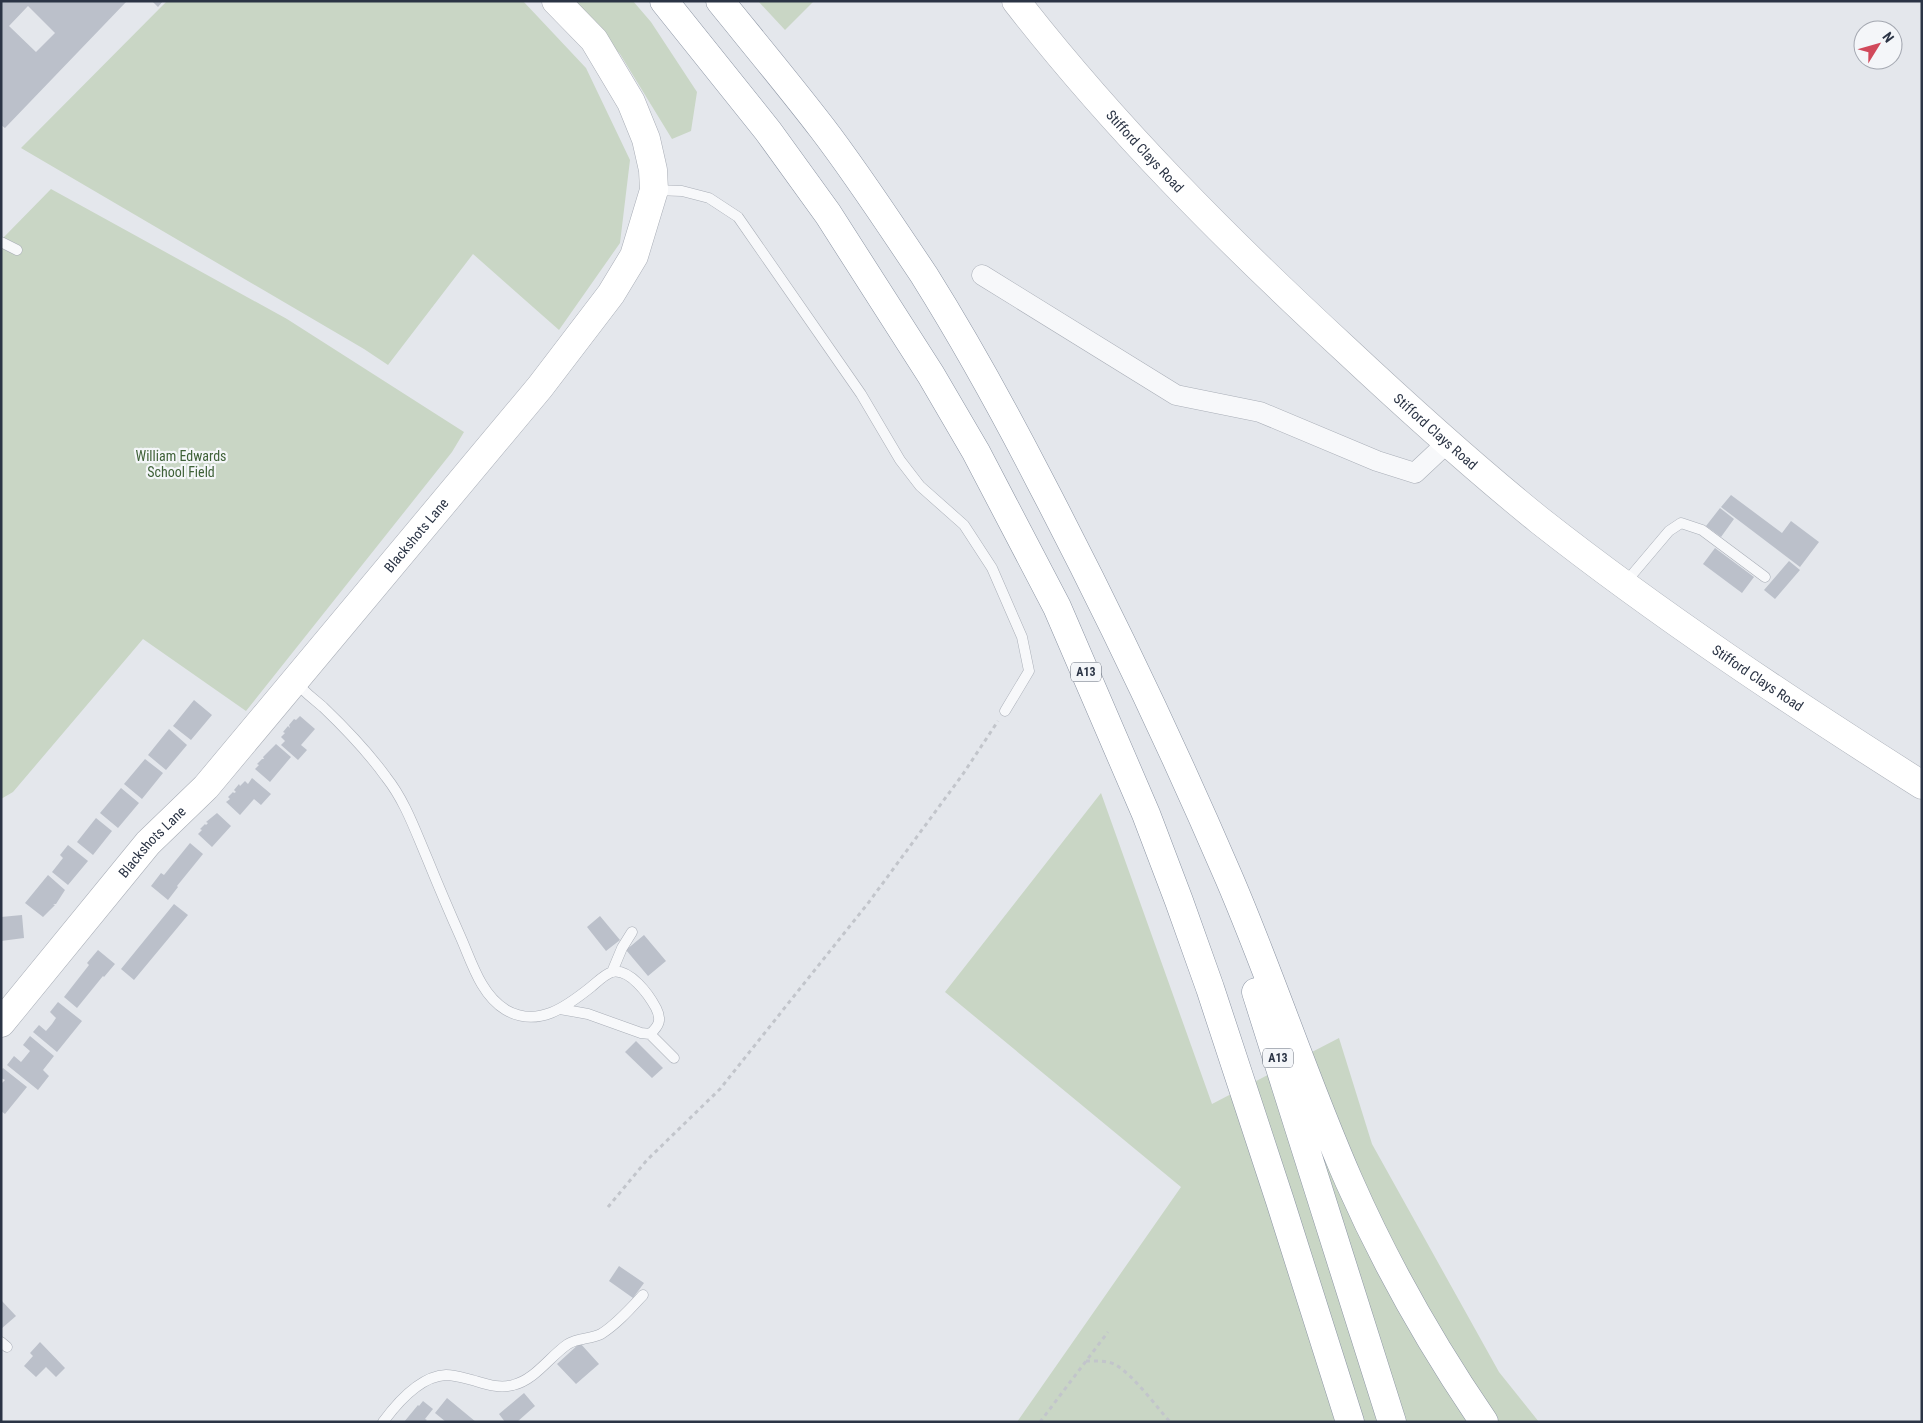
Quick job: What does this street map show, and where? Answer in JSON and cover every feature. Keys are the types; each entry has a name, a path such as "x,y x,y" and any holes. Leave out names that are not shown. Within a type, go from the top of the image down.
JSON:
{"main road":[{"name":"Blackshots Lane","path":"2,1020 148,843 206,787 294,680 434,516 534,394 611,294 634,256 654,190 653,170 646,139 631,102 594,40 556,1"},
{"name":"A13","path":"664,1 768,131 828,214 936,384 976,452 1057,607 1142,805 1179,901 1225,1034 1350,1422"},
{"name":"A13","path":"720,1 822,128 924,277 970,351 1096,588 1148,700 1232,922 1262,1009 1392,1422"},
{"name":"Stifford Clays Road","path":"1016,1 1106,110 1169,178 1282,291 1446,444 1541,521 1682,626 1851,740 1922,785"},
{"path":"1148,700 1230,880 1328,1130 1368,1224 1445,1362 1484,1422"}],"street":[{"path":"982,276 1176,395 1260,412 1377,461 1415,473 1446,444"}],"lane":[{"path":"654,190 682,191 710,198 738,217 861,394 900,460 920,486 964,525 992,568 1022,637 1029,671 1005,711"},
{"path":"1,242 17,250"},
{"path":"1624,583 1669,531 1681,523 1702,530 1765,577"},
{"path":"294,680 355,739 387,778 408,813 471,962 486,992 497,1003 517,1015 527,1017 540,1016 560,1009 612,972 632,932"},
{"path":"612,972 620,972 630,976 639,984 656,1008 660,1019 657,1027 650,1034"},
{"path":"560,1009 588,1014 641,1033 650,1034 674,1058"},
{"path":"384,1422 406,1397 428,1379 450,1375 496,1387 514,1385 529,1377 569,1344 600,1334 628,1311 643,1295"}],"path":[{"path":"608,1207 647,1160 720,1089 869,902 963,774 1005,711"},
{"path":"1040,1422 1108,1332"},
{"path":"1085,1361 1102,1360 1116,1365 1141,1388 1170,1422"}],"green space":[{"path":"167,1 523,1 586,68 630,160 620,243 559,330 473,254 388,365 364,349 21,148"},
{"path":"568,1 633,1 651,22 697,92 691,131 672,139 620,54"},
{"path":"758,1 814,1 785,30"},
{"name":"William Edwards School Field","path":"51,189 287,319 464,432 452,452 246,711 143,639 13,792 1,799 1,237 3,238"},
{"path":"1101,793 1212,1104 1339,1038 1372,1144 1499,1372 1539,1422 1017,1422 1181,1187 945,992"}],"building":[{"path":"1,1 127,1 5,128 1,125","holes":["28,6 55,33 36,52 9,26"]},
{"path":"152,1 163,1 158,7"},
{"path":"1731,495 1782,533 1791,521 1819,542 1800,567 1721,507"},
{"path":"1720,508 1734,519 1721,537 1706,526"},
{"path":"1715,548 1754,577 1742,593 1703,564"},
{"path":"1789,561 1800,570 1775,599 1764,590"},
{"path":"194,700 212,715 191,740 173,726"},
{"path":"300,716 315,729 301,745 307,750 298,760 281,745 285,741 281,737 288,726 290,728 289,725 294,719 296,720"},
{"path":"169,729 187,745 166,770 148,755"},
{"path":"276,744 291,757 270,782 255,769 259,765 257,764 264,759 263,757"},
{"path":"145,759 163,773 142,799 124,784"},
{"path":"252,778 271,794 261,805 254,799 240,815 226,802 230,799 228,797 233,792 236,792 234,790 239,784 240,786 245,781 248,784"},
{"path":"121,788 139,803 118,828 100,813"},
{"path":"217,813 231,826 212,847 198,834 202,830 200,829 208,823 206,822"},
{"path":"96,818 112,831 93,855 77,842"},
{"path":"190,843 203,854 168,900 151,886 161,873 164,875"},
{"path":"68,845 88,861 68,885 52,872 63,858 60,855"},
{"path":"48,875 65,890 56,904 53,904 55,905 43,917 25,903"},
{"path":"174,904 188,915 134,980 121,969"},
{"path":"22,915 24,938 1,941 1,917"},
{"path":"600,916 620,940 606,951 587,927"},
{"path":"644,935 666,961 648,976 626,950"},
{"path":"98,950 115,964 77,1008 64,997"},
{"path":"58,1002 82,1021 57,1052 33,1032 39,1025 46,1031 52,1024 56,1018 50,1012"},
{"path":"30,1036 54,1056 43,1070 49,1076 38,1090 7,1065 14,1056 21,1062 30,1051 23,1045"},
{"path":"636,1041 663,1068 652,1078 625,1052"},
{"path":"3,1068 27,1087 5,1114 1,1111 1,1084 5,1080 1,1078 1,1070"},
{"path":"619,1266 644,1283 633,1298 609,1281"},
{"path":"1,1300 16,1316 1,1329"},
{"path":"40,1342 65,1368 56,1377 46,1367 36,1377 24,1366 33,1356 30,1353"},
{"path":"580,1343 599,1364 576,1384 557,1364"},
{"path":"524,1393 535,1406 517,1422 505,1422 499,1414"},
{"path":"447,1398 476,1422 446,1422 435,1413"},
{"path":"423,1401 433,1409 425,1419 427,1420 425,1422 404,1422 418,1405"}]}
